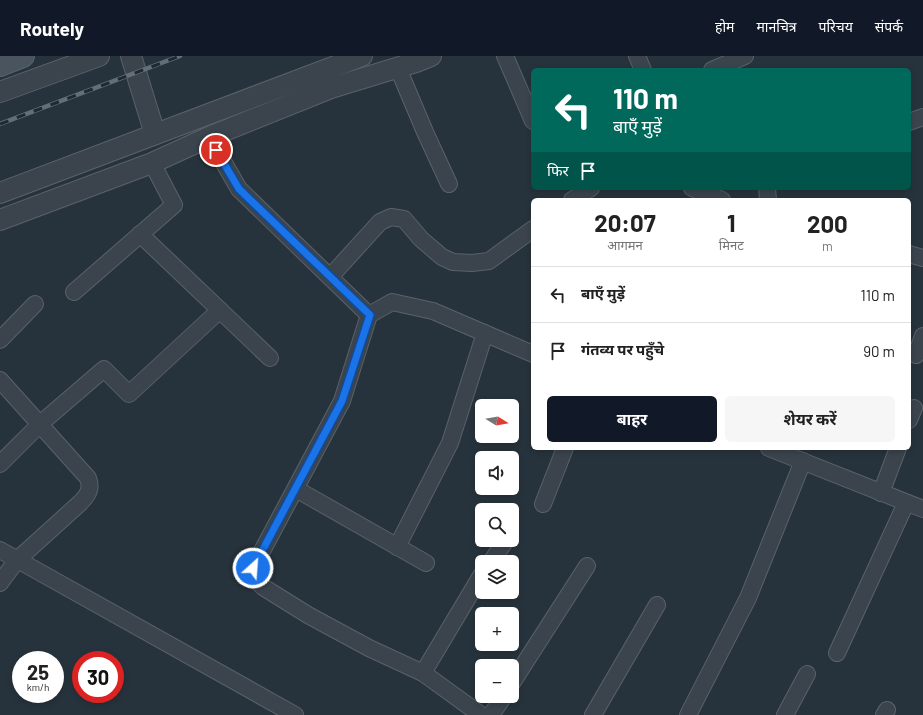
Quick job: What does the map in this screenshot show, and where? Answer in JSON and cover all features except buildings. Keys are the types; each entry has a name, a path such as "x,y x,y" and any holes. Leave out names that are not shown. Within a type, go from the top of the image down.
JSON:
{"main road":[{"path":"0,65 23,56"}],"street":[{"path":"0,92 99,56"},
{"path":"131,56 156,134"},
{"path":"0,193 362,56"},
{"path":"0,220 152,163 209,137 331,88 398,68 431,56"},
{"path":"506,56 531,116"},
{"path":"637,56 642,68"},
{"path":"719,68 744,61"},
{"path":"398,68 449,184"},
{"path":"911,121 923,117"},
{"path":"209,137 239,189 370,315"},
{"path":"74,292 174,205 152,163"},
{"path":"572,195 586,190"},
{"path":"697,190 717,198"},
{"path":"330,277 380,222 391,217 404,219 421,239 442,257 453,262 472,263 489,261 531,231"},
{"path":"140,234 270,358"},
{"path":"911,255 923,258"},
{"path":"481,715 423,673 368,648 308,615 263,587 256,580 253,568 342,401 370,315 392,302 433,311 531,353"},
{"path":"0,340 35,304"},
{"path":"0,464 40,424 104,369 129,394 220,310"},
{"path":"397,547 450,443 484,333"},
{"path":"916,355 923,336"},
{"path":"0,380 88,478 90,484 89,494 80,504 17,560 0,583"},
{"path":"543,504 564,450"},
{"path":"774,450 923,509"},
{"path":"881,493 897,450"},
{"path":"688,715 748,598 803,461"},
{"path":"296,489 426,563"},
{"path":"837,653 906,503"},
{"path":"0,550 296,715"},
{"path":"519,672 587,566"},
{"path":"423,673 475,586"},
{"path":"593,715 657,604"},
{"path":"785,715 807,674"},
{"path":"491,715 499,703"}],"railway":[{"path":"0,124 180,56"}],"route":[{"path":"216,150 239,189 370,315 342,401 253,568"}]}
